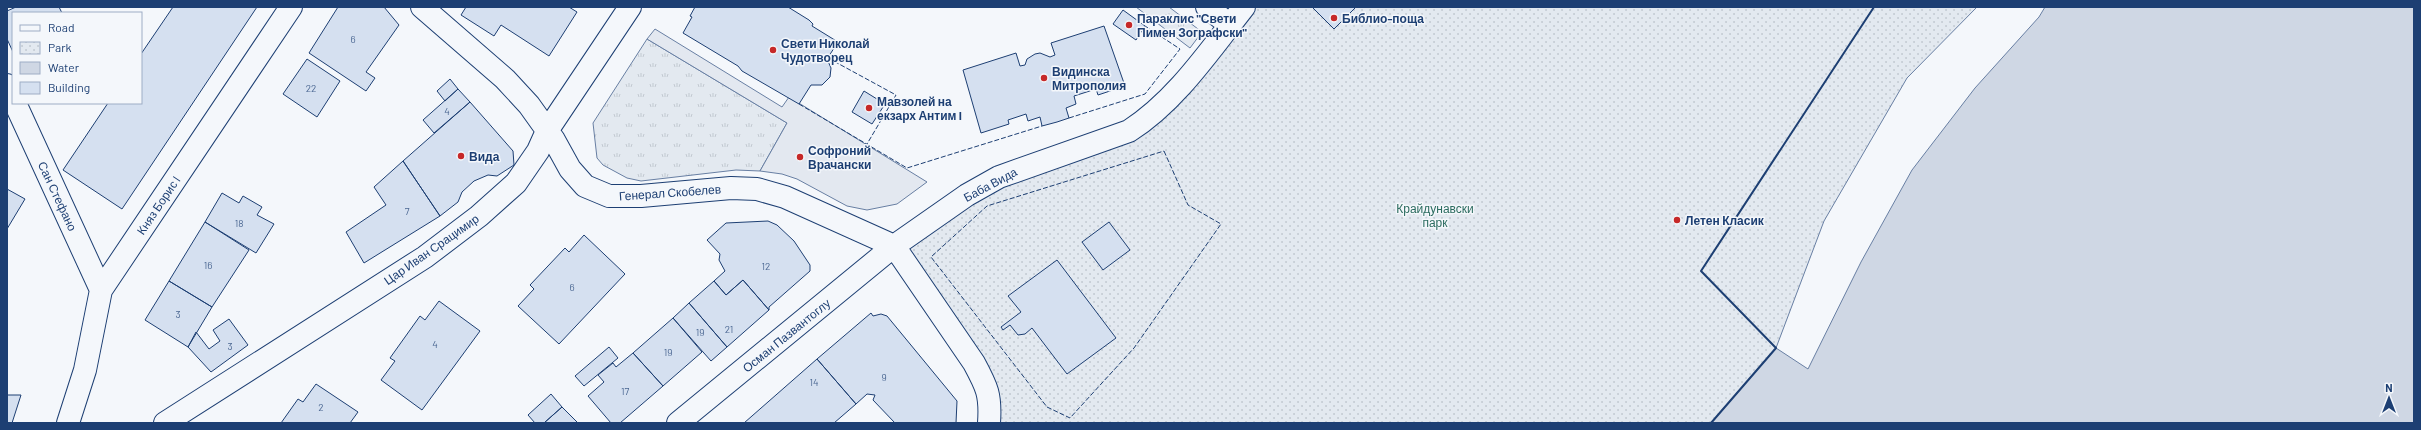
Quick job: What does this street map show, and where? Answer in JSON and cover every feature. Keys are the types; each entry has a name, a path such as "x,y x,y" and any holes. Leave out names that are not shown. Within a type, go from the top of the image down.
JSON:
{"street":[{"name":"Княз Борис I","path":"68,423 85,370 101,290 291,7"},
{"name":"Генерал Скобелев","path":"422,7 504,79 529,105 570,169 585,186 609,196 640,196 731,188 757,189 785,197 894,246"},
{"name":"Цар Иван Срацимир","path":"165,423 425,257 479,216 516,183 538,151 547,131 630,7"},
{"path":"1207,7 1230,25"},
{"name":"Баба Вида","path":"894,246 967,195 999,177 1129,131 1147,120 1168,100 1244,7"},
{"path":"7,85 12,96"},
{"name":"Сан Стефано","path":"15,104 101,290"},
{"path":"894,246 974,363 985,384 991,402 989,423"},
{"name":"Осман Пазвантоглу","path":"678,423 894,246"}],"green space":[{"path":"1136,7 1169,7 1202,32 1190,48"},
{"name":"Крайдунавски парк","path":"1244,7 1977,7 1907,78 1824,221 1776,348 1711,423 989,423 991,401 894,246 967,195 1129,131"},
{"path":"647,39 787,123 760,171 736,170 641,181 627,178 603,165 597,158 593,123"}],"shaded area":[{"path":"655,29 782,107 789,97 927,182 897,204 867,210 847,206 797,179 782,174 760,171 787,123 647,39"}],"water":[{"path":"2045,7 2414,7 2414,423 1711,423 1776,348 1808,369 1861,262 1912,170 1975,88 2039,17"}],"building":[{"path":"16,7 59,7 62,12 12,12 12,50 7,39 7,11"},
{"path":"173,7 257,7 122,209 63,170 107,104 142,104 142,53"},
{"path":"338,7 384,7 399,25 366,72 375,78 366,91 309,53"},
{"path":"466,7 569,7 577,12 549,56 501,25 494,36 461,15"},
{"name":"Свети Николай Чудотворец","path":"695,7 788,7 809,20 813,24 812,26 838,42 827,59 831,68 830,77 822,85 811,85 799,104 742,71 738,66 683,33 692,17 690,16"},
{"name":"Библио-поща","path":"1312,7 1356,7 1334,29"},
{"name":"Параклис \"Свети Пимен Зографски\"","path":"1123,10 1145,26 1136,40 1113,24"},
{"name":"Видинска Митрополия","path":"1104,26 1125,86 1098,95 1096,89 1074,96 1076,104 1066,108 1069,118 1057,122 1042,126 1040,117 1028,121 1026,114 1008,120 1009,124 981,133 963,70 1016,53 1020,66 1025,65 1027,59 1035,54 1040,53 1050,57 1055,55 1051,43"},
{"path":"307,59 340,81 317,117 283,94"},
{"path":"450,79 458,89 445,101 437,91"},
{"path":"458,89 470,102 434,133 423,120"},
{"name":"Мавзолей на екзарх Антим I","path":"864,91 885,104 872,124 852,112"},
{"name":"Вида","path":"470,102 513,151 514,165 497,176 488,175 474,181 462,192 458,202 440,216 403,161"},
{"path":"403,161 440,216 364,263 346,232 386,205 374,187"},
{"path":"7,189 25,199 7,229"},
{"path":"222,193 239,203 243,196 262,207 257,215 274,224 256,253 205,222"},
{"path":"768,221 777,225 794,241 810,265 810,271 769,307 769,310 743,280 726,295 714,281 725,271 719,260 720,254 707,240 726,223"},
{"path":"205,222 249,250 212,307 169,281"},
{"path":"1109,222 1130,250 1103,270 1082,242"},
{"path":"584,235 625,274 559,344 518,306 534,289 530,285 565,248 569,252"},
{"path":"1057,260 1116,338 1067,374 1032,328 1025,334 1018,335 1010,325 1003,330 1001,327 1021,312 1008,296"},
{"path":"743,280 769,310 727,347 689,303 714,281 726,295"},
{"path":"169,281 212,307 188,347 145,320"},
{"path":"439,301 480,331 422,410 381,380 395,361 390,358 420,316 425,320"},
{"path":"689,303 727,347 711,361 673,318"},
{"path":"871,313 873,316 881,314 887,316 957,401 956,423 895,423 873,400 875,395 867,394 856,404 817,359"},
{"path":"673,318 702,352 663,386 633,353"},
{"path":"229,319 248,345 211,372 188,347 196,332 209,349 220,341 213,330"},
{"path":"609,347 618,358 584,386 575,376"},
{"path":"633,353 663,386 620,423 611,423 588,396 604,382 598,375 613,363 616,367"},
{"path":"817,359 856,404 834,423 744,423"},
{"path":"316,384 358,412 350,423 281,423 298,399 303,402"},
{"path":"551,394 562,407 544,423 535,423 528,415"},
{"path":"7,395 21,395 12,423 7,423"},
{"path":"562,407 578,423 544,423"}],"fence":[{"path":"1069,118 1145,94 1180,49 1145,26"},
{"path":"828,58 896,95 867,144"},
{"path":"799,104 907,168 1042,126"},
{"path":"1164,151 1188,205 1221,224 1134,348 1070,418 1047,407 931,257 987,206 1164,151"}],"wall":[{"path":"1711,423 1776,348 1701,271 1874,7"}],"place":[{"name":"Библио-поща","path":"1334,18"},
{"name":"Параклис \"Свети Пимен Зографски\"","path":"1129,25"},
{"name":"Свети Николай Чудотворец","path":"773,50"},
{"name":"Видинска Митрополия","path":"1044,78"},
{"name":"Мавзолей на екзарх Антим I","path":"869,108"},
{"name":"Вида","path":"461,156"},
{"name":"Софроний Врачански","path":"800,157"},
{"name":"Летен Класик","path":"1677,220"}]}
